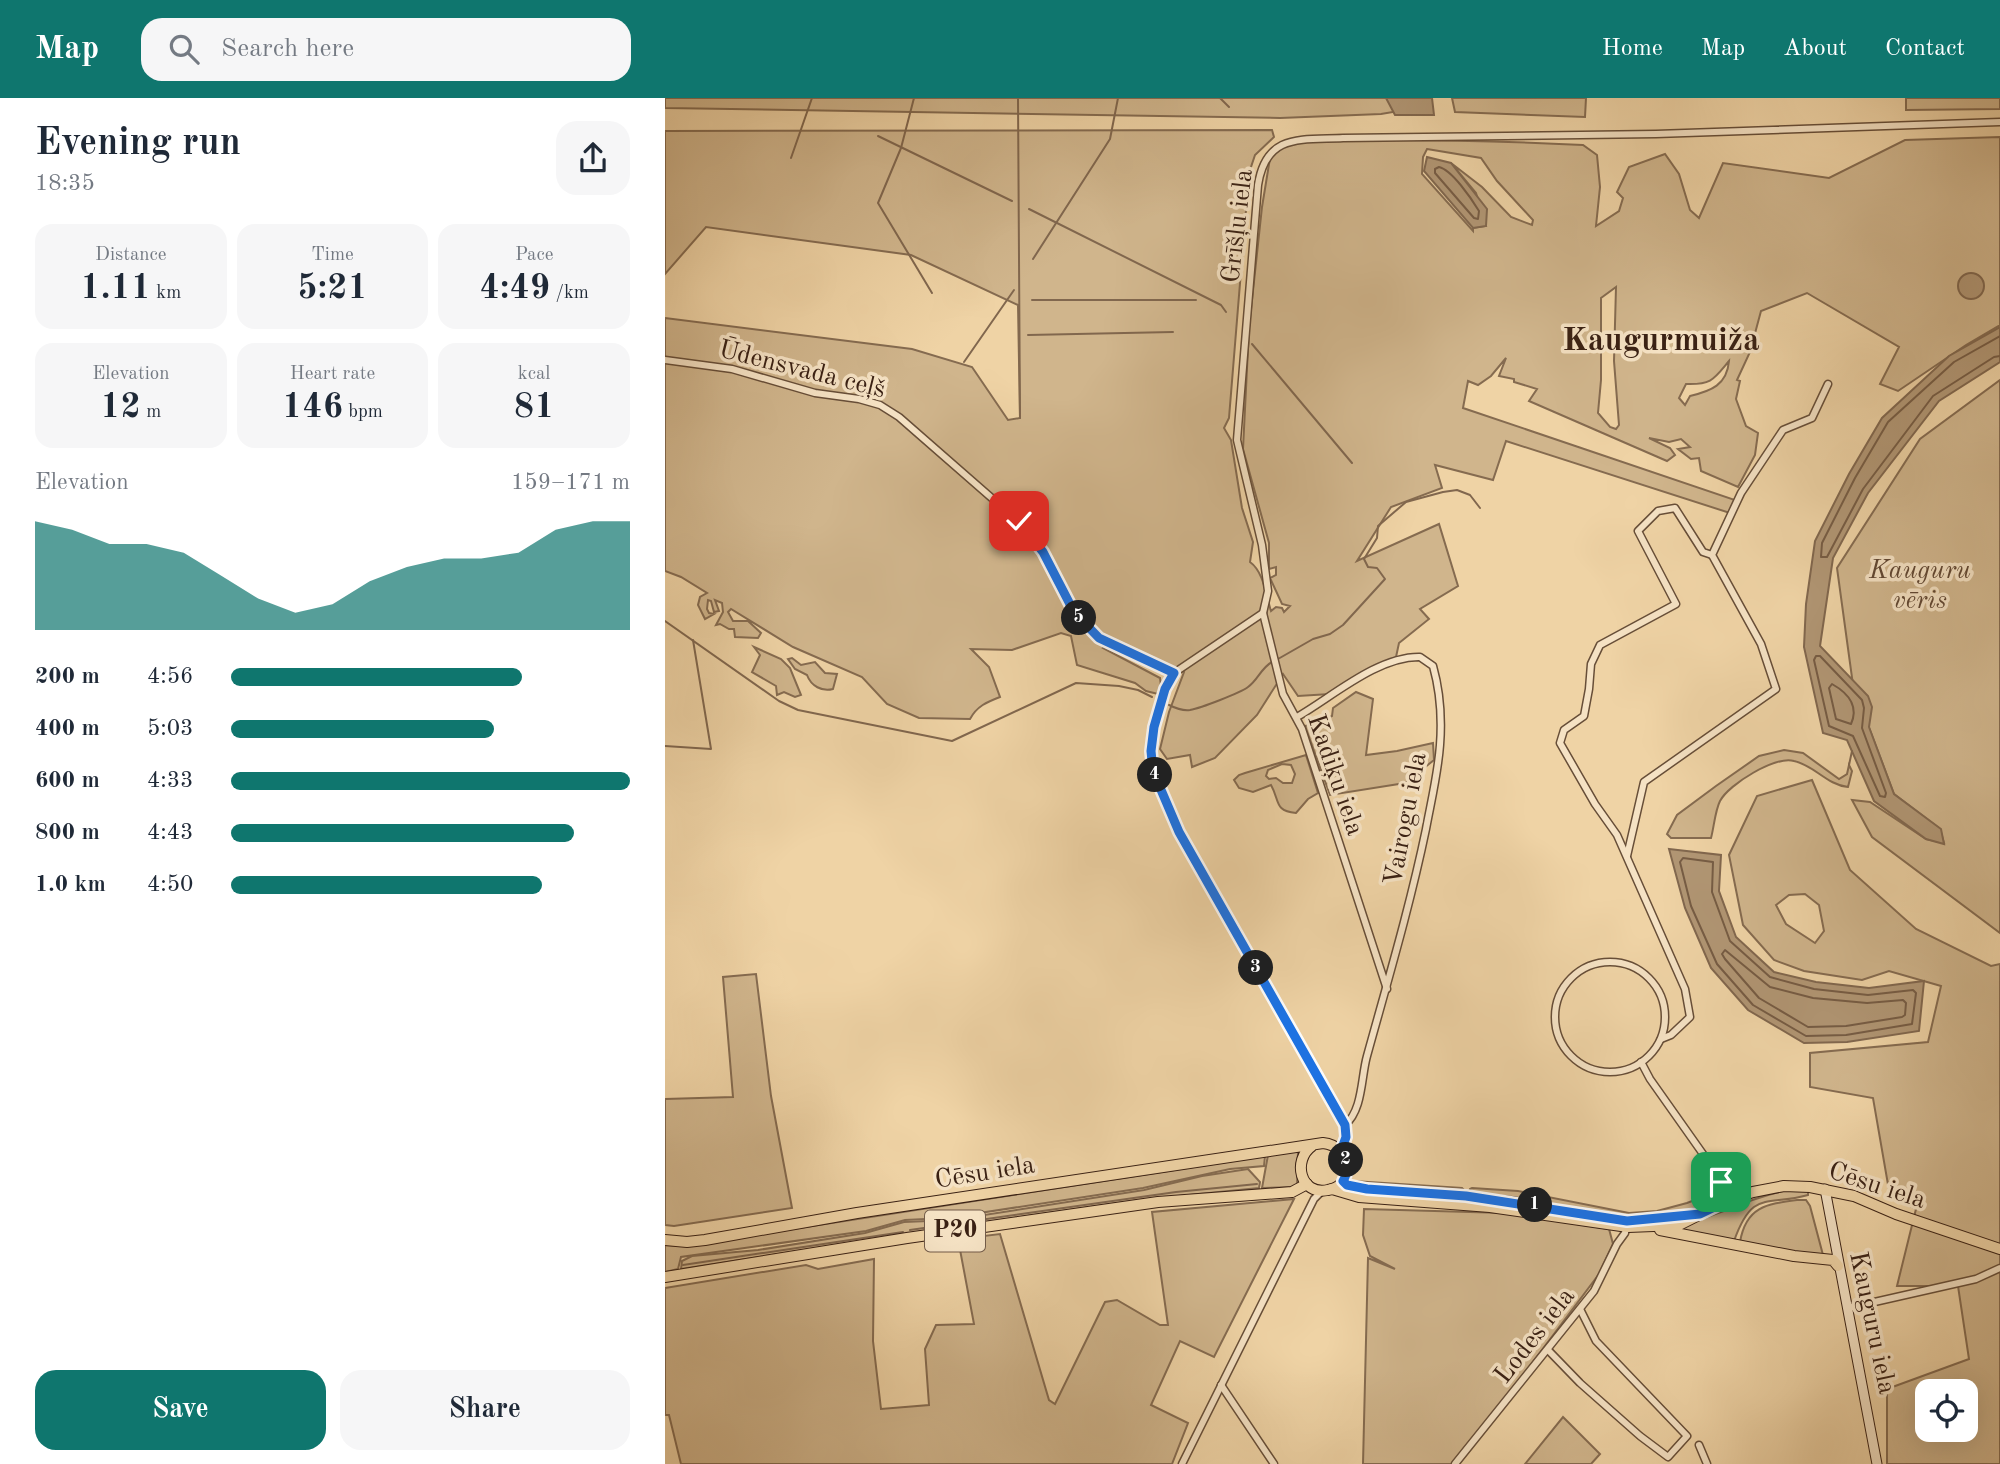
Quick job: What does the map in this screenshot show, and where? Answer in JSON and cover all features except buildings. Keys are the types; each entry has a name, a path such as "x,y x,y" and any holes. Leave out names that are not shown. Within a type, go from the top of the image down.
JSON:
{"main road":[{"name":"Cēsu iela","path":"665,1240 705,1240 857,1213 1323,1143 1337,1148"},
{"path":"1312,1146 1303,1153 1301,1175 1318,1188"},
{"path":"1337,1148 1347,1162 1348,1169 1343,1181"},
{"name":"Cēsu iela","path":"665,1277 881,1242 1158,1202 1292,1192 1343,1181 1347,1185 1367,1189 1466,1196 1627,1224 1700,1214"},
{"name":"Cēsu iela","path":"1318,1188 1359,1197 1490,1207 1642,1226 1679,1225 1729,1200 1753,1192 1784,1186 1825,1189 1854,1196 1896,1214 2000,1249"},
{"name":"Kauguru iela","path":"1825,1189 1877,1464"},
{"path":"1642,1226 1807,1258 1833,1260 1838,1266"}],"street":[{"name":"Grīšļu iela","path":"1263,614 1268,591 1262,545 1237,440 1258,185 1261,165 1271,151 1292,141 1343,138 1656,134 2000,122"},
{"name":"Ūdensvada ceļš","path":"665,360 732,369 815,393 880,405 899,417 1019,521 1043,552 1074,612 1099,638 1174,673"},
{"path":"1713,555 1741,493 1783,430 1812,418 1828,384"},
{"path":"1627,858 1644,782 1776,689 1761,645 1713,555 1703,552 1675,509 1658,511 1638,531 1676,604 1600,645 1591,664 1584,716 1564,730 1560,743 1595,804 1617,835 1627,858 1685,989 1690,1017 1671,1035 1661,1038"},
{"path":"1263,614 1174,673 1165,689 1154,727 1151,751 1157,781 1179,832 1346,1127"},
{"name":"Kadiķu iela","path":"1263,614 1283,694 1297,717 1387,989"},
{"name":"Vairogu iela","path":"1297,717 1371,671 1394,661 1420,657 1433,666 1439,697 1440,746 1414,886 1352,1120 1346,1127 1346,1137 1337,1148"},
{"path":"1612,961 1627,964 1641,970 1652,981 1663,1001 1665,1024 1661,1038 1655,1049 1641,1062 1622,1071 1605,1072 1588,1068 1573,1058 1556,1029 1555,1012 1559,995 1569,980 1582,969 1596,963 1612,961"},
{"path":"1641,1062 1650,1079 1715,1171 1729,1200"},
{"path":"1298,1232 1310,1199 1318,1188"},
{"path":"1182,1464 1318,1188"},
{"name":"Lodes iela","path":"1455,1464 1594,1291 1625,1233 1627,1224"},
{"path":"1848,1308 1976,1279 2000,1268"},
{"path":"1548,1350 1580,1383 1668,1457 1687,1436 1596,1341 1580,1309"},
{"path":"1221,1385 1274,1464"},
{"path":"1699,1446 1707,1464"}],"green space":[{"path":"665,98 1404,98 1405,110 1381,114 1280,118 665,108"},
{"path":"1452,98 1586,98 1585,117 1455,112"},
{"path":"1906,98 2000,98 2000,109 1906,110"},
{"path":"1272,130 1274,137 1255,155 1249,173 1229,418 1224,428 1231,440 1242,508 1253,542 1250,562 1261,578 1271,611 1276,607 1282,608 1284,612 1290,606 1282,604 1270,578 1276,575 1276,567 1269,569 1269,543 1243,449 1249,328 1262,207 1271,152 1285,146 1316,140 1347,139 1583,145 1597,155 1600,187 1596,226 1619,211 1623,198 1617,192 1629,167 1665,154 1679,174 1690,210 1699,218 1723,163 1829,178 1905,140 2000,137 2000,325 1898,391 1880,384 1899,347 1807,293 1761,311 1750,352 1737,380 1740,381 1736,399 1746,426 1758,433 1755,455 1738,487 1701,471 1699,458 1691,459 1678,449 1690,447 1681,439 1669,442 1649,438 1670,448 1675,455 1667,461 1529,401 1537,389 1499,376 1506,358 1491,376 1478,385 1468,381 1463,408 1735,500 1730,513 1506,441 1493,480 1435,465 1442,488 1391,507 1357,561 1439,524 1458,586 1420,609 1429,619 1399,643 1396,657 1364,672 1330,694 1298,696 1283,674 1257,715 1215,758 1192,767 1190,755 1167,759 1160,749 1169,712 1184,672 1112,640 1103,648 1160,678 1162,695 1146,691 1135,683 1077,665 1071,636 1061,633 1012,650 971,649 989,667 1000,697 979,708 970,719 919,718 887,704 862,677 793,647 731,609 728,612 733,621 748,621 761,633 758,638 735,637 734,629 716,625 723,612 722,603 715,600 719,611 714,612 711,601 708,600 707,609 714,614 705,619 698,605 700,597 707,593 681,577 665,571 665,318 912,349 972,367 1008,420 1020,418 1018,305 911,255 706,227 665,274 665,131","holes":["1427,149 1481,158 1497,181 1533,220 1532,225 1511,217 1482,187 1451,163 1476,193 1486,226 1473,228 1473,231 1422,174 1423,157","1616,287 1614,361 1619,425 1616,429 1610,427 1598,413 1601,380 1601,298","1729,361 1725,376 1717,386 1690,396 1685,405 1679,398 1686,384 1707,382"]},
{"name":"Kauguru vēris","path":"2000,380 2000,933 1872,837 1852,800 1870,802 1926,839 1944,843 1940,829 1894,794 1853,685 1837,568 1920,439"},
{"path":"754,647 781,659 790,668 801,695 795,697 784,692 777,695 776,686 752,672 760,655"},
{"path":"792,658 801,665 815,662 825,673 837,674 833,689 825,690 814,685 807,675 795,669 788,659"},
{"path":"1356,692 1373,699 1366,755 1433,743 1434,760 1405,783 1330,795 1305,726 1332,716 1333,708"},
{"path":"1784,750 1803,753 1839,779 1847,774 1849,765 1852,771 1848,787 1834,783 1801,763 1776,763 1753,773 1725,794 1718,805 1711,838 1671,838 1667,834 1677,815 1716,786 1759,756"},
{"path":"1306,755 1318,793 1308,799 1296,813 1281,807 1271,785 1253,792 1239,788 1234,780 1239,775","holes":["1282,764 1291,765 1295,774 1292,783 1283,783 1266,776 1268,770"]},
{"path":"1812,780 1850,870 1916,929 1991,966 2000,964 2000,1464 1887,1464 1887,1389 1969,1359 1958,1286 1897,1286 1916,1209 1890,1196 1873,1098 1810,1087 1810,1053 1928,1042 1941,986 1889,971 1862,980 1804,971 1774,960 1743,925 1729,855 1757,796","holes":["1805,894 1819,905 1824,931 1815,943 1786,924 1776,905 1789,895"]},
{"path":"756,974 771,1096 792,1208 674,1226 665,1225 665,1099 733,1097 723,977"},
{"path":"1298,1151 1297,1187 1262,1188 1268,1155"},
{"path":"1265,1156 1264,1166 1230,1169 1143,1188 947,1218 905,1220 866,1231 681,1257 678,1269 665,1272 665,1245 682,1246"},
{"path":"1248,1169 1260,1182 1259,1188 1139,1200 681,1269 682,1261 692,1256 758,1250 865,1233 904,1222 952,1220 1144,1190 1202,1176"},
{"path":"1353,1181 1462,1188 1465,1191 1367,1187"},
{"path":"1472,1188 1518,1191 1629,1213 1657,1211 1718,1191 1714,1199 1694,1209 1660,1216 1627,1218 1469,1193"},
{"path":"1791,1189 1808,1190 1808,1195 1755,1206 1741,1224 1734,1241 1679,1230 1766,1195"},
{"path":"1294,1199 1214,1357 1180,1341 1151,1405 1188,1423 1172,1464 681,1464 669,1415 665,1415 665,1288 806,1265 818,1269 874,1259 873,1341 881,1409 929,1405 925,1349 936,1325 974,1324 958,1239 1000,1234 1049,1400 1055,1404 1105,1302 1117,1300 1160,1325 1168,1325 1152,1212"},
{"path":"1806,1200 1810,1206 1823,1255 1819,1257 1740,1242 1752,1214 1776,1203"},
{"path":"1364,1209 1505,1213 1609,1229 1613,1244 1599,1274 1454,1464 1363,1464 1368,1258 1395,1269 1370,1256 1363,1235"},
{"path":"1563,1417 1600,1454 1591,1464 1525,1464"}],"water":[{"path":"1386,98 1432,98 1434,115 1395,115"},
{"path":"1427,157 1451,163 1487,209 1486,226 1473,228 1424,171"},
{"path":"1971,273 1980,277 1984,286 1980,295 1971,299 1962,295 1958,286 1962,277"},
{"path":"2000,327 2000,362 1939,401 1868,493 1833,558 1820,646 1868,696 1872,707 1869,727 1894,794 1941,829 1944,844 1926,839 1874,801 1847,740 1823,733 1804,647 1806,604 1815,541 1849,474 1882,418 1949,356"},
{"path":"1669,849 1721,855 1719,891 1736,937 1774,972 1816,982 1869,988 1924,981 1919,1031 1847,1042 1804,1043 1748,1010 1711,968 1685,908"}],"waterway":[{"path":"791,158 812,98"},
{"path":"914,98 901,148 878,203 932,293"},
{"path":"1018,98 1020,418"},
{"path":"1033,259 1110,139 1118,98"},
{"path":"1220,98 1229,107"},
{"path":"878,136 1012,201"},
{"path":"1029,209 1221,305 1226,312"},
{"path":"964,362 1014,290"},
{"path":"1032,300 1196,300"},
{"path":"1028,335 1173,332"},
{"path":"1252,344 1352,463"},
{"path":"1278,659 1343,625 1385,579 1377,568 1368,567 1364,559 1377,538 1378,526 1406,502 1457,490 1470,495 1480,508"},
{"path":"665,621 779,701 798,710 952,741 1076,683 1119,686 1138,690 1152,697"},
{"path":"665,746 711,749 693,640"},
{"path":"1169,705 1190,710 1229,696 1248,687 1272,662"},
{"path":"1849,765 1852,751"},
{"path":"910,1230 1176,1192 1257,1184"},
{"path":"683,1265 903,1232"}],"district":[{"name":"Kaugurmuiža","path":"1661,341"}],"route":[{"path":"1019,521 1043,552 1074,612 1099,638 1174,673 1165,689 1154,727 1151,751 1153,771 1179,832 1345,1125 1347,1131 1341,1151 1347,1162 1348,1169 1343,1181 1347,1185 1367,1189 1466,1196 1630,1221 1700,1214 1729,1200 1721,1182"}]}
